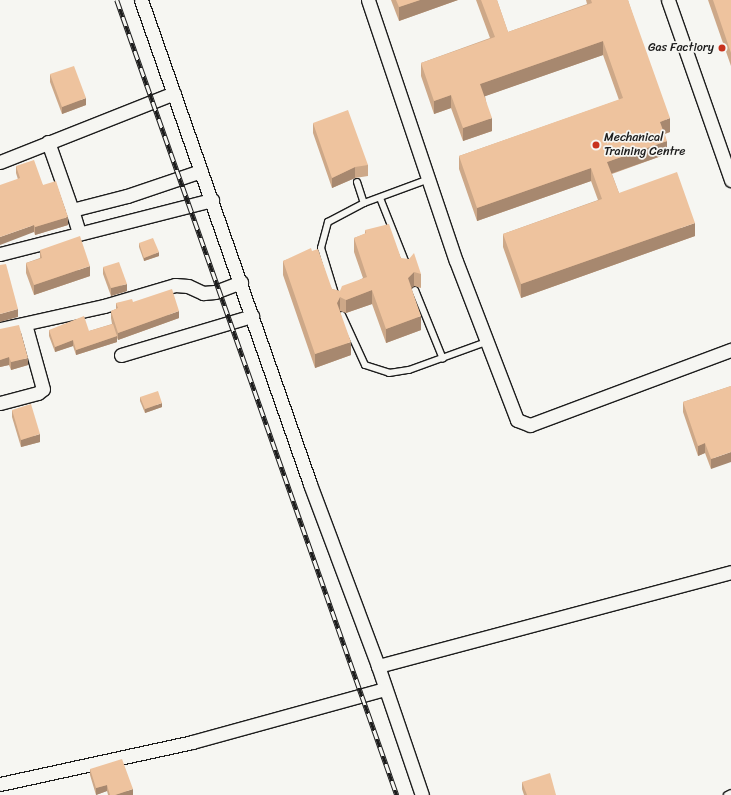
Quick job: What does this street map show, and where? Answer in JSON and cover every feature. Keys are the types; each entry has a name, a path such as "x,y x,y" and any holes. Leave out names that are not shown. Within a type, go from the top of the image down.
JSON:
{"street":[{"path":"141,0 241,282 310,484 378,666 422,795"},
{"path":"368,0 428,179 486,342 514,417 520,423 530,425 731,350"},
{"path":"668,0 731,180"},
{"path":"0,162 174,93"},
{"path":"48,142 79,233"},
{"path":"72,210 127,196 202,171"},
{"path":"0,254 212,200"},
{"path":"0,330 104,306 175,285 188,286 203,293 215,292 241,282"},
{"path":"121,355 252,316"},
{"path":"0,403 38,393 43,389 25,324"},
{"path":"378,666 731,572"},
{"path":"0,784 192,742 385,689"}],"lane":[{"path":"338,301 323,259 322,248 324,229 328,222 364,203 428,179"},
{"path":"357,182 364,203"},
{"path":"380,198 408,269"},
{"path":"415,290 443,358"},
{"path":"342,315 359,356 372,369 396,373 486,342"},
{"path":"727,795 731,794"}],"building":[{"path":"396,0 420,0 399,7"},
{"name":"Mechanical Training Centre","path":"481,0 497,0 508,32 592,3 591,0 628,0 670,118 660,122 667,141 607,162 619,193 677,172 695,223 521,284 503,234 602,199 591,168 477,208 459,156 623,98 603,41 480,84 492,118 463,128 451,95 434,101 421,63 495,37"},
{"path":"713,0 731,0 731,53"},
{"path":"74,66 86,98 62,107 50,74"},
{"path":"348,110 368,165 355,167 332,178 313,123"},
{"path":"34,160 43,185 56,181 68,217 35,227 34,225 0,237 0,185 20,178 16,166"},
{"path":"389,224 401,258 409,259 414,253 421,274 414,272 408,278 421,316 386,329 372,290 346,300 340,297 337,303 351,342 315,354 283,261 311,248 312,251 318,249 332,289 340,291 342,286 367,277 354,238 366,233 365,230"},
{"path":"80,236 90,266 34,285 26,263 42,258 40,250"},
{"path":"153,238 159,252 144,258 139,243"},
{"path":"119,262 127,284 111,288 103,267"},
{"path":"6,264 18,309 0,314 0,265"},
{"path":"172,289 179,311 118,333 111,311 118,308 116,303 132,299 133,302"},
{"path":"84,316 89,331 113,324 117,336 76,350 73,340 55,347 49,330"},
{"path":"19,325 28,358 11,362 9,357 0,360 0,329"},
{"path":"731,386 731,452 711,459 705,443 698,446 683,402"},
{"path":"158,391 162,403 145,409 140,397"},
{"path":"31,404 40,434 21,440 12,410"},
{"path":"122,759 133,789 115,795 110,795 107,785 96,788 90,769"},
{"path":"550,773 556,795 527,795 522,782"}],"railway":[{"path":"117,0 397,795"}],"place":[{"name":"Gas Factiory","path":"722,48"},
{"name":"Mechanical Training Centre","path":"596,145"}]}
